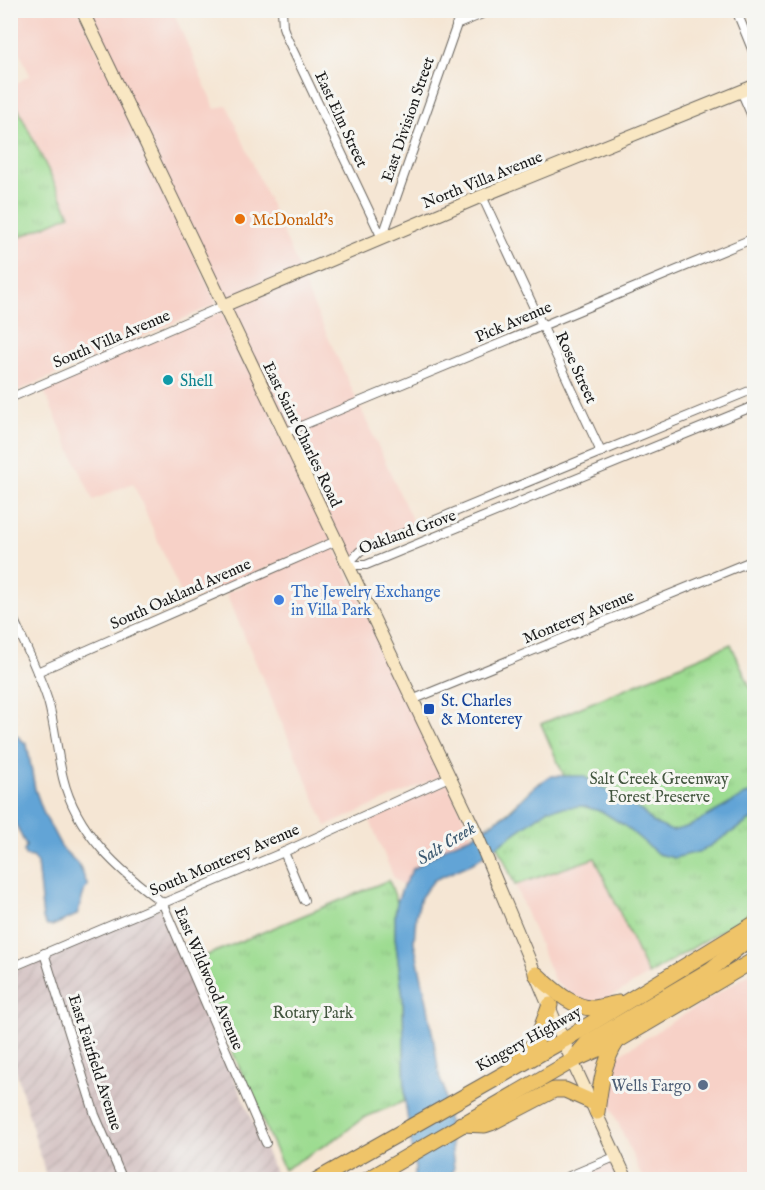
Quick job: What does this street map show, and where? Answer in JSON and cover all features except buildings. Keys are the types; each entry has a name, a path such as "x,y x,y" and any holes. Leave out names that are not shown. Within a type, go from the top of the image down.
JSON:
{"highway":[{"name":"Kingery Highway","path":"317,1179 564,1040 754,924"},
{"path":"572,1061 586,1043 710,970 754,935"},
{"path":"367,1179 572,1061 617,1041 754,960"},
{"path":"536,974 557,993 581,1006 593,1008 630,1000"},
{"path":"511,1069 536,1042 550,1005"},
{"path":"457,1126 492,1123 554,1090 566,1090 594,1107 610,1051 617,1041"}],"main road":[{"name":"East Saint Charles Road","path":"82,10 474,828 572,1061 627,1179"},
{"name":"North Villa Avenue","path":"223,306 482,196 754,86"}],"street":[{"name":"East Elm Street","path":"282,10 283,27 287,38 382,238"},
{"name":"East Division Street","path":"382,238 462,10"},
{"path":"456,26 492,10"},
{"path":"736,10 754,54"},
{"path":"741,91 754,121"},
{"name":"Rose Street","path":"482,196 601,452"},
{"name":"Pick Avenue","path":"284,433 754,238"},
{"name":"South Villa Avenue","path":"10,398 223,306"},
{"name":"Oakland Grove","path":"347,565 360,551 754,389"},
{"name":"Oakland Grove","path":"347,565 366,565 754,406"},
{"name":"South Oakland Avenue","path":"37,672 336,541"},
{"name":"Monterey Avenue","path":"412,700 754,560"},
{"name":"East Wildwood Avenue","path":"10,611 37,672 52,716 63,780 75,810 85,828 106,854 141,887 162,902 266,1143"},
{"name":"South Monterey Avenue","path":"10,968 284,852 449,777"},
{"path":"284,852 304,900"},
{"name":"East Fairfield Avenue","path":"45,953 94,1115 123,1179"},
{"path":"560,1179 616,1156"}],"shaded area":[{"path":"11,11 79,11 217,304 11,394 11,241 70,215 11,92 11,87 30,75 11,34"},
{"path":"86,11 173,11 215,109 227,105 300,271 225,303"},
{"path":"301,278 417,531 350,560 228,308"},
{"path":"222,311 332,540 185,603 133,483 93,500 43,389"},
{"path":"334,546 444,775 326,826 226,593"},
{"path":"448,783 472,836 450,845 413,869 403,886 394,878 369,818"},
{"path":"595,857 648,975 605,1000 591,1004 579,999 555,982 515,885"},
{"path":"160,907 276,1175 267,1180 47,1179 11,1053 10,973"},
{"path":"754,971 754,1179 643,1179 607,1098 608,1076 617,1056"},
{"path":"611,1163 618,1179 571,1180"}],"green space":[{"path":"10,92 70,215 11,241 10,241"},
{"name":"Salt Creek Greenway Forest Preserve","path":"731,644 754,696 754,911 648,975 595,858 515,885 489,825 509,811 540,783 547,779 564,776 541,724"},
{"name":"Rotary Park","path":"389,880 397,902 395,937 403,998 405,1101 363,1118 340,1136 284,1170 193,961"}],"water":[{"path":"10,729 27,745 35,789 44,814 62,848 79,865 88,886 77,915 52,926 47,926 43,919 37,863 33,857 25,856 26,846 11,814"},
{"path":"551,776 583,776 643,812 652,822 672,831 690,826 754,790 754,818 702,851 674,858 658,854 625,826 603,812 582,806 549,809 473,863 434,880 421,897 416,916 414,942 440,1079 444,1088 454,1168 449,1179 414,1179 415,1169 405,1101 403,998 395,937 397,902 413,869 450,845 472,836 508,813 534,787"}],"place":[{"name":"McDonald's","path":"240,219"},
{"name":"Shell","path":"168,380"},
{"name":"The Jewelry Exchange in Villa Park","path":"279,600"},
{"name":"St. Charles & Monterey","path":"429,709"},
{"name":"Wells Fargo","path":"703,1085"}],"water label":[{"name":"Salt Creek","path":"446,843"}]}
